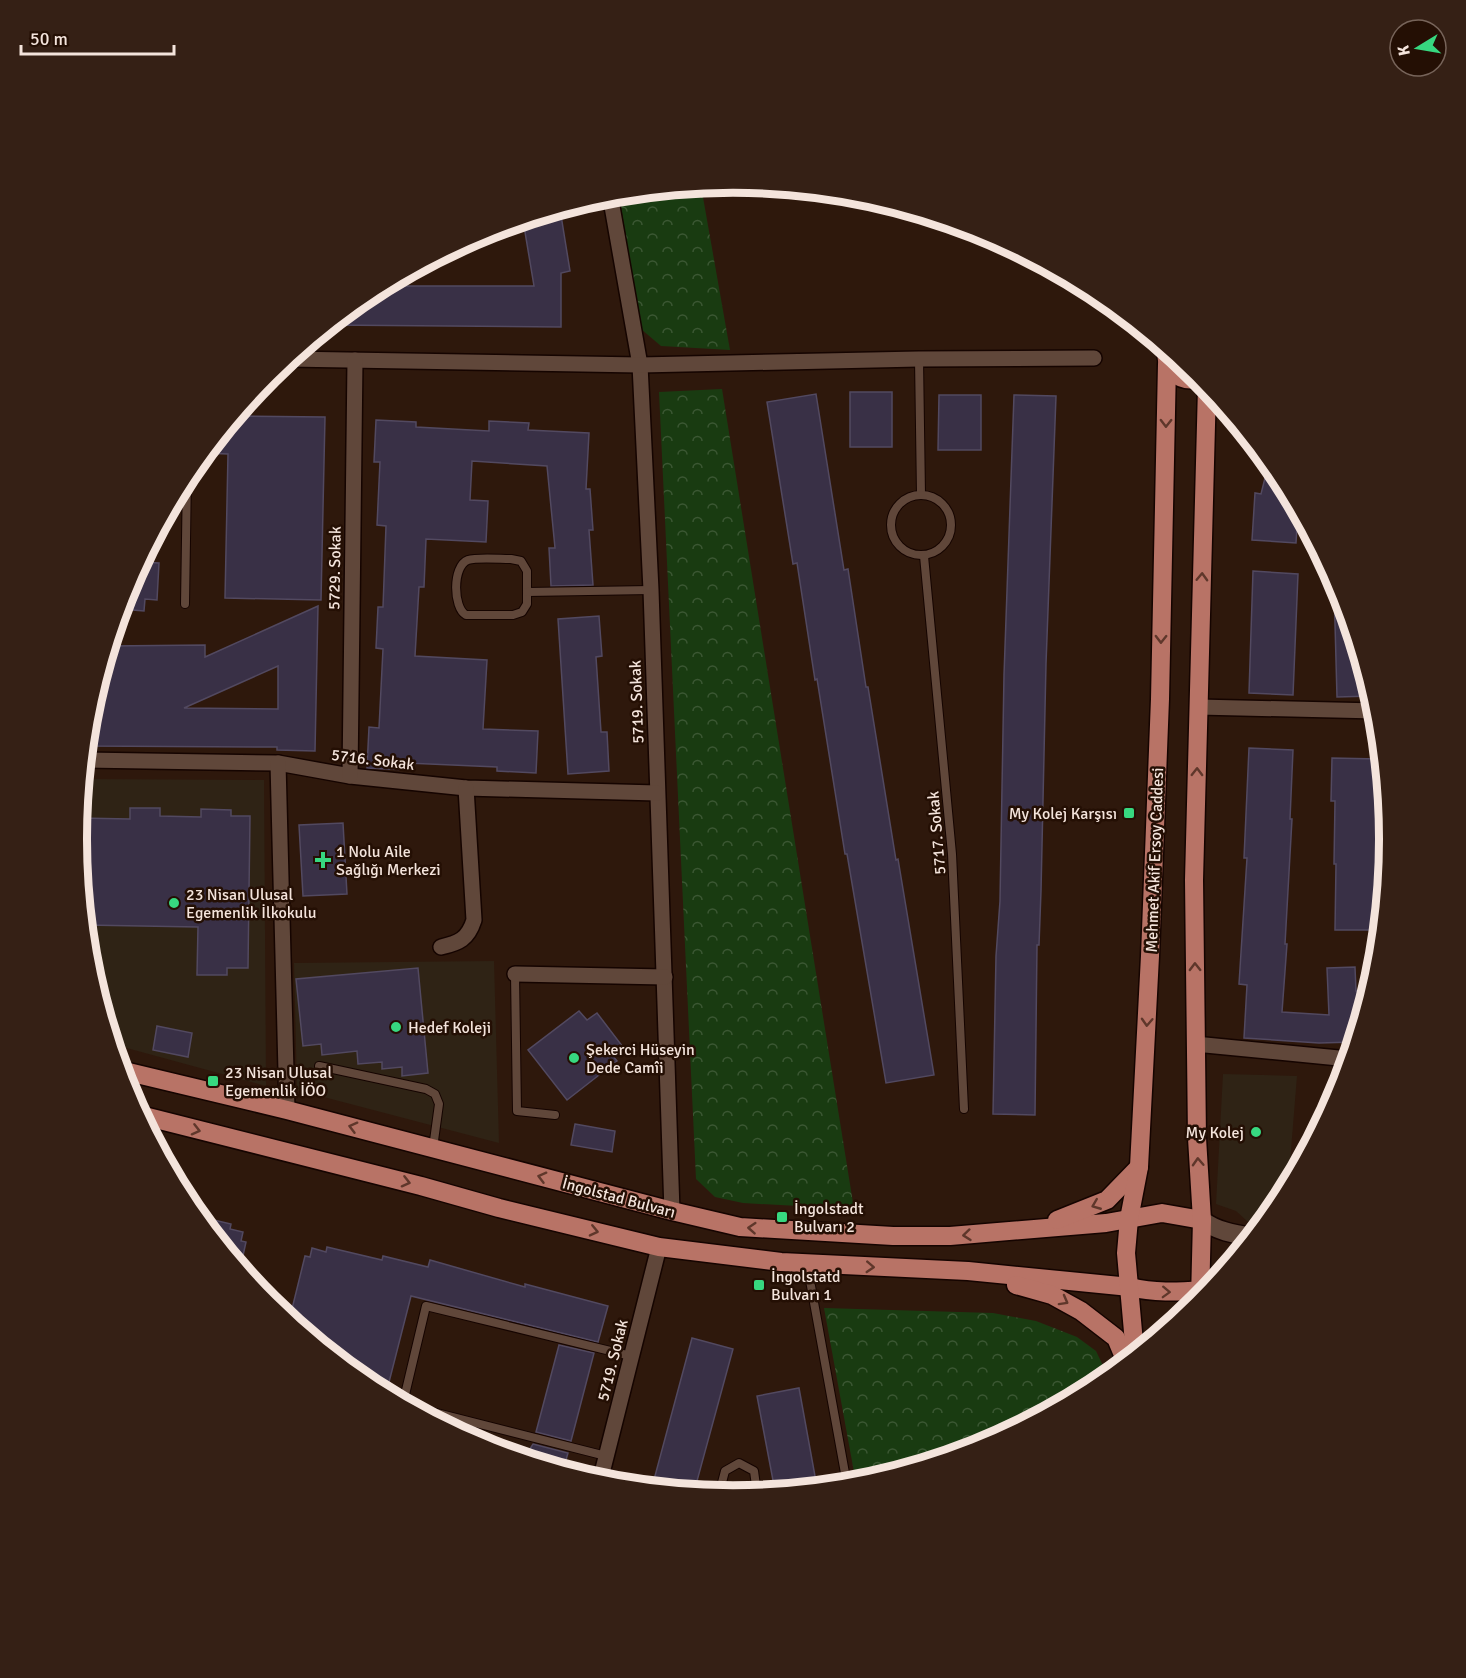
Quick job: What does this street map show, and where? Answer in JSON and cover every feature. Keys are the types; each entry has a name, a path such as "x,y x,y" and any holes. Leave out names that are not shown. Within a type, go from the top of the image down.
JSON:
{"main road":[{"name":"Mehmet Akif Ersoy Caddesi","path":"1134,1345 1126,1253 1129,1219 1139,1167 1150,956 1160,699 1167,360"},
{"path":"1171,364 1178,377 1188,380"},
{"path":"1203,1282 1197,1138 1194,880 1207,400"},
{"name":"İngolstad Bulvarı","path":"131,1073 287,1110 740,1227 893,1236 950,1236 1129,1219 1162,1213 1202,1220"},
{"path":"151,1118 659,1247 807,1264 968,1271 1130,1287 1152,1292 1193,1293"},
{"path":"1025,1229 1069,1216 1107,1200 1139,1167"},
{"path":"1202,1220 1209,1225 1243,1235"},
{"path":"968,1271 1053,1295 1081,1311 1116,1338 1123,1354"}],"street":[{"name":"5719. Sokak","path":"612,204 640,365 651,590 672,1211"},
{"path":"300,359 640,365 1094,358"},
{"name":"5729. Sokak","path":"350,776 355,360"},
{"path":"1198,707 1366,711"},
{"name":"5716. Sokak","path":"92,760 278,763 350,776 466,788 657,793"},
{"path":"278,763 287,1110"},
{"path":"441,947 459,943 470,932 474,920 466,788"},
{"path":"515,974 665,977"},
{"path":"1196,1044 1341,1058"},
{"name":"5719. Sokak","path":"602,1472 659,1247"}],"lane":[{"path":"919,359 921,495"},
{"path":"921,495 931,496 940,502 947,510 951,520 951,531 947,540 941,548 924,556 906,552 893,538 891,528 895,510 901,502 921,495"},
{"path":"185,604 186,497"},
{"name":"5717. Sokak","path":"924,556 952,854 964,1109"},
{"path":"511,559 521,561 527,571 527,592 527,604 522,612 513,615 466,615 461,612 456,603 460,565 468,560 511,559"},
{"path":"527,592 651,590"},
{"path":"515,974 517,1111 555,1115"},
{"path":"319,1066 426,1089 435,1094 439,1104 433,1148"},
{"path":"807,1264 845,1475"},
{"path":"406,1395 426,1306 632,1356"},
{"path":"437,1412 606,1456"},
{"path":"721,1485 724,1471 739,1463 754,1471 756,1484"}],"shaded area":[{"name":"23 Nisan Ulusal Egemenlik İlkokulu","path":"90,779 264,780 266,1086 121,1046 99,965 88,881 87,839"},
{"name":"Hedef Koleji","path":"494,961 499,1143 297,1090 294,963"},
{"name":"My Kolej","path":"1223,1074 1297,1076 1290,1166 1270,1198 1252,1223 1236,1211 1216,1204"}],"green space":[{"path":"702,194 730,350 661,346 641,329 620,203"},
{"path":"722,389 854,1209 743,1203 715,1197 696,1179 659,392"},
{"path":"824,1308 993,1313 1036,1321 1077,1337 1096,1351 1104,1368 1056,1398 980,1436 941,1451 854,1474"}],"building":[{"path":"561,216 570,271 561,273 561,327 341,325 400,286 534,286 524,227"},
{"path":"850,392 892,392 892,447 850,447"},
{"path":"816,394 844,570 848,569 866,687 868,687 934,1075 886,1083 847,854 845,854 817,679 815,680 797,563 793,564 767,402"},
{"path":"939,395 981,395 981,450 938,450"},
{"path":"1014,395 1056,396 1046,664 1041,891 1039,945 1037,945 1035,1115 993,1114 1004,675"},
{"path":"244,416 325,417 321,600 225,598 228,454 215,453"},
{"path":"376,420 416,422 416,427 489,431 489,421 529,423 528,430 589,433 586,489 590,489 593,530 589,530 593,585 551,586 549,548 555,548 547,466 472,461 470,500 488,501 486,542 426,539 424,587 419,587 415,656 487,660 483,729 538,731 536,773 497,771 497,767 407,763 407,770 367,768 369,727 379,728 383,649 376,648 378,607 383,607 386,526 377,525 380,462 374,462"},
{"path":"1266,474 1297,525 1296,543 1252,540 1255,493 1261,494"},
{"path":"150,563 159,563 157,600 145,599 144,611 129,610"},
{"path":"1253,571 1298,574 1293,695 1249,693"},
{"path":"1334,604 1345,631 1363,696 1337,697"},
{"path":"318,606 315,751 277,750 277,747 94,746 99,713 117,646 205,645 205,657","holes":["278,666 278,709 184,708"]},
{"path":"599,616 602,656 596,657 601,732 607,732 609,771 568,774 558,619"},
{"path":"1249,748 1293,750 1290,819 1292,819 1285,944 1287,944 1282,1012 1329,1015 1327,968 1355,967 1356,991 1361,991 1346,1042 1319,1043 1244,1038 1247,985 1239,984 1247,858 1244,858"},
{"path":"1332,758 1373,759 1379,839 1378,881 1372,930 1335,930 1335,801 1331,801"},
{"path":"130,808 160,808 160,816 201,817 201,809 231,810 231,816 250,816 248,968 227,968 227,975 197,975 198,927 93,925 88,881 87,818 130,819"},
{"name":"1 Nolu Aile Sağlığı Merkezi","path":"343,823 347,894 303,896 299,825"},
{"path":"418,968 428,1073 402,1076 402,1067 382,1069 382,1062 358,1064 357,1051 322,1055 321,1044 303,1046 296,979"},
{"name":"Şekerci Hüseyin Dede Camîi","path":"579,1011 587,1020 597,1013 623,1047 612,1055 617,1061 567,1100 528,1050"},
{"path":"157,1026 192,1033 188,1057 153,1050"},
{"path":"575,1124 615,1131 612,1152 571,1145"},
{"path":"211,1219 231,1224 230,1229 243,1232 241,1241 246,1242 242,1259"},
{"path":"327,1247 382,1260 383,1256 428,1267 430,1260 525,1287 525,1284 608,1306 598,1342 411,1296 388,1385 340,1352 307,1325 308,1322 302,1320 292,1311 305,1256 310,1257 312,1248 326,1252"},
{"path":"692,1338 733,1349 696,1484 654,1480"},
{"path":"559,1345 594,1353 571,1441 536,1432"},
{"path":"799,1388 816,1479 774,1484 757,1396"},
{"path":"533,1444 568,1453 565,1463 528,1452"}],"place":[{"name":"My Kolej Karşısı","path":"1129,813"},
{"name":"1 Nolu Aile Sağlığı Merkezi","path":"323,860"},
{"name":"23 Nisan Ulusal Egemenlik İlkokulu","path":"174,903"},
{"name":"Hedef Koleji","path":"396,1027"},
{"name":"Şekerci Hüseyin Dede Camîi","path":"574,1058"},
{"name":"23 Nisan Ulusal Egemenlik İÖO","path":"213,1081"},
{"name":"My Kolej","path":"1256,1132"},
{"name":"İngolstadt Bulvarı 2","path":"782,1217"},
{"name":"İngolstatd Bulvarı 1","path":"759,1285"}]}
